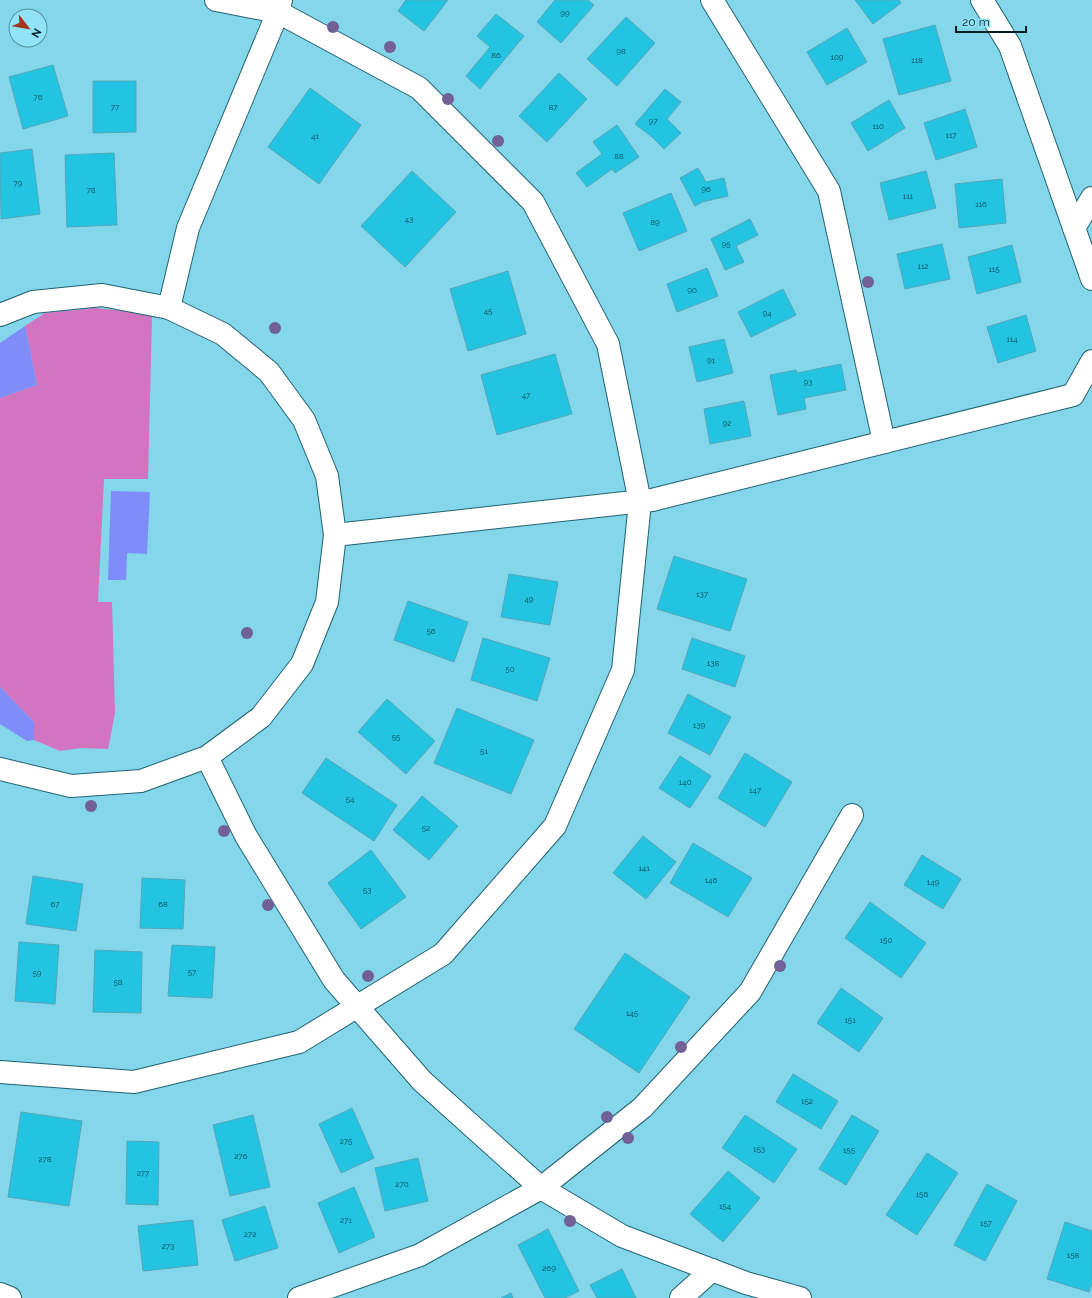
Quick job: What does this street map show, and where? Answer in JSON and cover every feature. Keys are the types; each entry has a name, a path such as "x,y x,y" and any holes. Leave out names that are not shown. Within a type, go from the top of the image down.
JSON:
{"street":[{"path":"0,1072 134,1082 298,1042 443,954 555,826 623,670 640,502 608,344 533,202 419,88 279,6 216,0"},
{"path":"712,0 829,191 884,442"},
{"path":"982,0 1010,46 1092,280"},
{"path":"169,308 188,228 279,6"},
{"path":"1074,228 1092,198"},
{"path":"0,315 33,302 102,295 169,308 223,334 269,372 304,420 327,476 335,535 327,602 302,664 261,717 207,757 141,781 71,786 0,770"},
{"path":"335,535 652,500 1073,395 1092,361"},
{"path":"207,757 246,836 334,980 422,1082 540,1188 622,1236 746,1283 800,1298"},
{"path":"299,1298 420,1255 540,1188 642,1108 750,992 852,815"},
{"path":"681,1298 712,1270"},
{"path":"0,1294 10,1298"}],"shaded area":[{"path":"95,308 136,312 152,316 148,479 104,479 98,602 112,602 115,713 108,749 81,748 60,751 34,740 34,722 0,687 0,398 37,385 25,326 45,313"}],"water":[{"path":"25,326 37,385 0,398 0,343"},
{"path":"111,491 150,492 147,554 127,553 126,580 108,580"},
{"path":"0,687 34,722 34,740 27,741 0,724"}],"building":[{"path":"406,0 448,0 424,31 398,11"},
{"path":"555,0 588,0 594,5 561,43 537,22"},
{"path":"855,0 899,0 901,3 873,24"},
{"path":"496,14 524,36 480,89 466,76 490,47 477,36"},
{"path":"626,17 655,43 617,86 587,59"},
{"path":"935,25 951,81 899,95 883,39"},
{"path":"847,28 867,62 827,85 807,52"},
{"path":"53,65 68,116 23,129 9,77"},
{"path":"559,73 587,99 547,142 519,116"},
{"path":"93,81 136,81 136,132 93,133"},
{"path":"310,88 361,125 319,184 268,147"},
{"path":"665,89 681,102 667,119 681,133 664,149 652,137 635,124"},
{"path":"889,100 905,128 868,151 851,123"},
{"path":"965,109 977,147 936,160 924,123"},
{"path":"617,125 639,157 615,173 612,169 587,187 576,173 602,154 593,142"},
{"path":"32,149 40,214 1,219 0,153"},
{"path":"114,153 117,225 67,227 65,155"},
{"path":"698,168 706,182 724,178 728,196 702,202 695,206 680,178"},
{"path":"412,171 456,212 405,267 361,226"},
{"path":"926,171 936,208 889,220 880,183"},
{"path":"1002,179 1006,223 959,228 955,184"},
{"path":"671,193 687,231 639,251 623,213"},
{"path":"750,219 758,235 736,246 744,262 725,270 711,239"},
{"path":"942,244 950,279 905,289 897,254"},
{"path":"1012,245 1021,282 977,294 968,257"},
{"path":"707,268 718,296 677,312 667,284"},
{"path":"508,271 526,334 468,351 450,289"},
{"path":"783,289 796,315 751,337 738,312"},
{"path":"1026,315 1036,351 998,363 987,327"},
{"path":"724,339 733,373 697,382 689,347"},
{"path":"555,354 572,414 497,435 481,375"},
{"path":"841,364 846,390 804,398 806,409 778,415 770,375 796,370 797,373"},
{"path":"744,401 751,436 710,444 704,409"},
{"path":"674,556 747,579 730,631 657,609"},
{"path":"509,574 558,582 550,625 501,617"},
{"path":"408,601 468,622 454,662 394,640"},
{"path":"483,638 550,658 537,701 471,680"},
{"path":"692,638 745,656 735,687 682,669"},
{"path":"688,694 731,717 710,755 668,733"},
{"path":"387,699 435,741 406,774 358,732"},
{"path":"457,708 534,740 511,794 434,763"},
{"path":"745,753 792,782 765,827 718,798"},
{"path":"680,756 711,776 690,808 659,788"},
{"path":"326,758 397,805 374,841 302,793"},
{"path":"422,796 458,826 429,860 393,830"},
{"path":"643,836 676,862 646,899 613,873"},
{"path":"693,843 752,878 728,917 670,883"},
{"path":"371,850 406,897 361,929 328,883"},
{"path":"922,855 961,879 943,909 904,885"},
{"path":"33,876 83,884 76,931 26,924"},
{"path":"142,878 185,880 183,929 140,928"},
{"path":"870,902 926,943 901,978 845,938"},
{"path":"19,942 59,945 55,1004 15,1001"},
{"path":"172,945 215,947 212,998 168,996"},
{"path":"95,950 142,952 141,1013 93,1012"},
{"path":"625,953 690,997 639,1073 574,1029"},
{"path":"841,988 883,1018 859,1052 817,1023"},
{"path":"793,1074 838,1101 821,1129 776,1102"},
{"path":"352,1108 374,1158 341,1173 319,1124"},
{"path":"21,1112 82,1121 69,1206 8,1197"},
{"path":"253,1115 270,1187 230,1196 213,1125"},
{"path":"745,1115 797,1149 774,1183 722,1148"},
{"path":"852,1115 879,1131 846,1185 819,1169"},
{"path":"127,1141 159,1142 158,1205 126,1204"},
{"path":"927,1153 958,1173 917,1235 886,1215"},
{"path":"418,1158 428,1201 385,1211 375,1168"},
{"path":"728,1171 760,1198 723,1242 690,1214"},
{"path":"987,1184 1017,1201 985,1261 954,1245"},
{"path":"354,1187 375,1237 339,1253 318,1203"},
{"path":"265,1206 278,1248 235,1261 222,1220"},
{"path":"193,1220 198,1265 143,1271 138,1226"},
{"path":"1065,1222 1092,1231 1092,1283 1089,1292 1047,1279"},
{"path":"548,1229 579,1291 565,1298 545,1298 518,1245"},
{"path":"622,1269 636,1298 597,1298 590,1285"},
{"path":"511,1293 513,1298 501,1298"}]}
